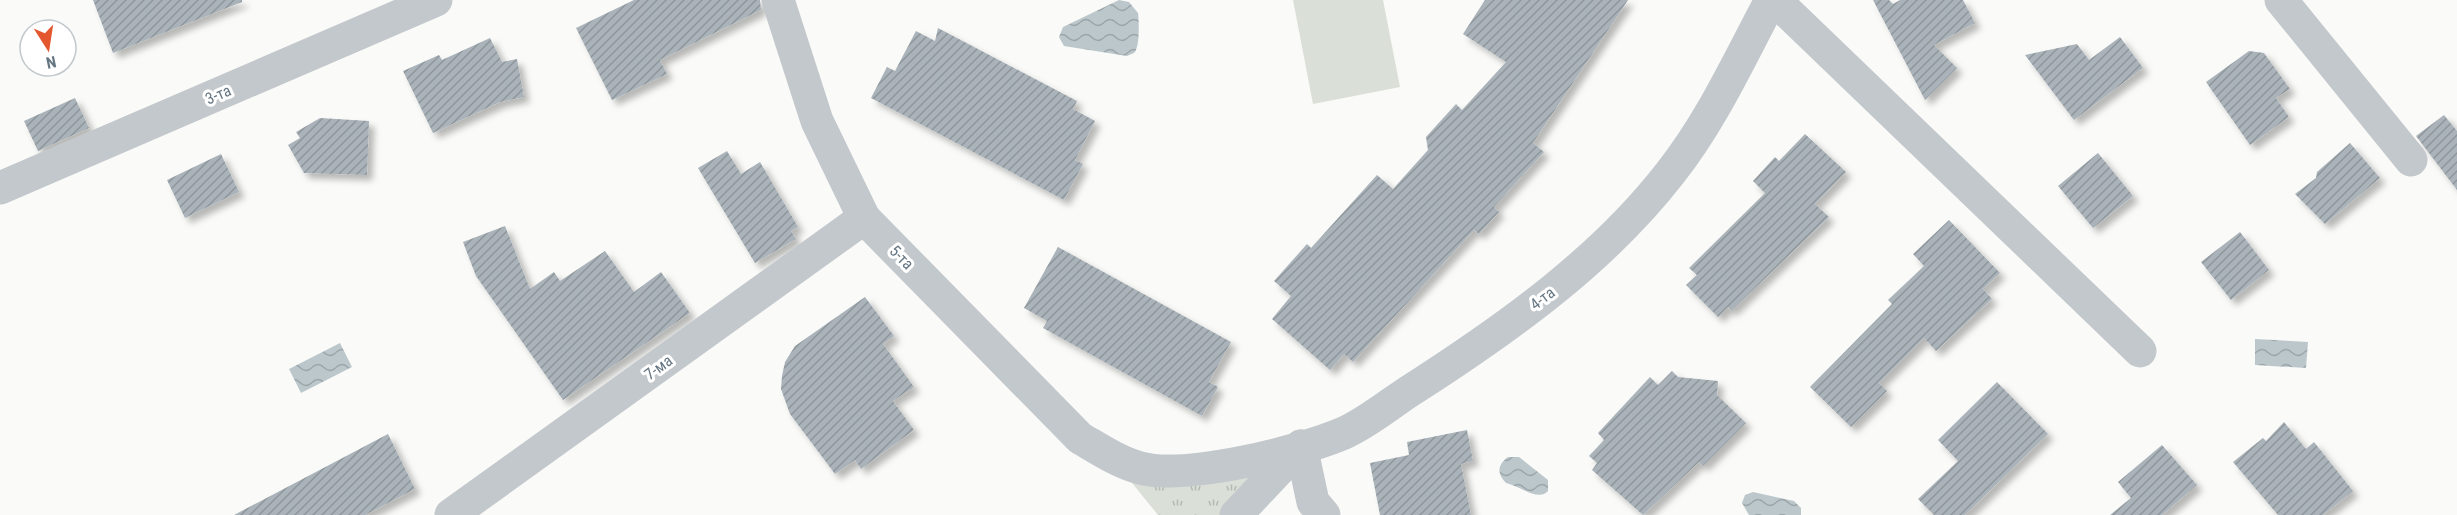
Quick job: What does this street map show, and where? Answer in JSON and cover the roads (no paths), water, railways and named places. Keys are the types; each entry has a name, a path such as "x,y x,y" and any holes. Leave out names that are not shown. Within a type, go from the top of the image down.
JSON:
{"street":[{"name":"3-та","path":"0,188 436,0"},
{"name":"5-та","path":"778,0 817,121 864,218 1080,438 1111,457 1142,468 1177,470 1225,465 1302,446"},
{"path":"1773,0 2140,351"},
{"name":"4-та","path":"1236,515 1302,446 1345,432 1460,358 1553,291 1616,232 1671,172 1714,108 1773,0"},
{"path":"2281,0 2411,160"},
{"name":"7-ма","path":"451,515 864,218"},
{"path":"1302,446 1313,502 1324,515"}],"water":[{"path":"1119,0 1129,2 1138,13 1138,40 1134,53 1127,56 1064,46 1059,37 1063,27"},
{"path":"2255,339 2308,342 2306,368 2255,365"},
{"path":"340,343 352,367 301,393 289,369"},
{"path":"1508,457 1519,457 1548,480 1548,491 1539,495 1506,483 1501,476 1500,466"},
{"path":"1753,492 1794,501 1801,508 1801,515 1749,515 1742,503 1745,495"}]}
